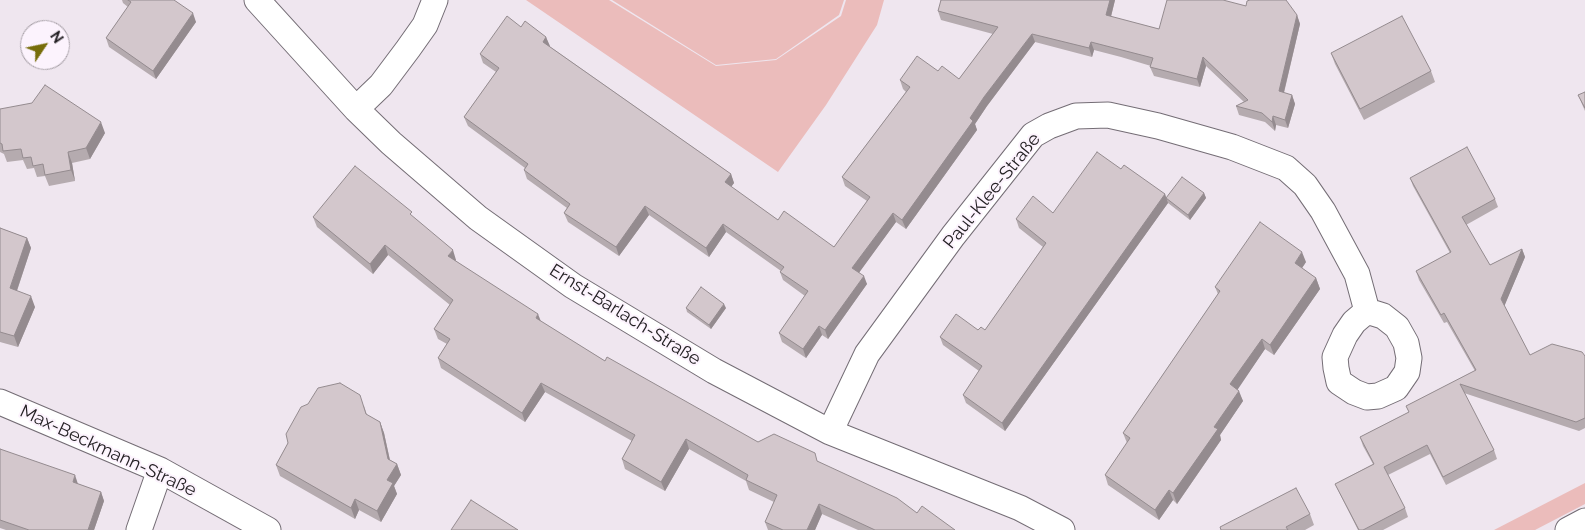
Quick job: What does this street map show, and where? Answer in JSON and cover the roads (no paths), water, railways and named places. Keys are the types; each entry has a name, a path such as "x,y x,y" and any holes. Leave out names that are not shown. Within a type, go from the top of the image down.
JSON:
{"street":[{"name":"Ernst-Barlach-Straße","path":"257,0 356,109 391,143 478,218 573,286 714,371 830,432 1020,508 1062,530"},
{"path":"356,109 381,85 408,49 424,25 435,0"},
{"name":"Paul-Klee-Straße","path":"830,432 868,354 971,213 1033,135 1049,126 1076,116 1108,115 1158,126 1232,147 1286,168 1305,185 1323,211 1357,274 1367,311"},
{"name":"Max-Beckmann-Straße","path":"0,402 160,470 268,530"},
{"path":"139,530 160,470"},
{"path":"1568,530 1585,521"}]}
